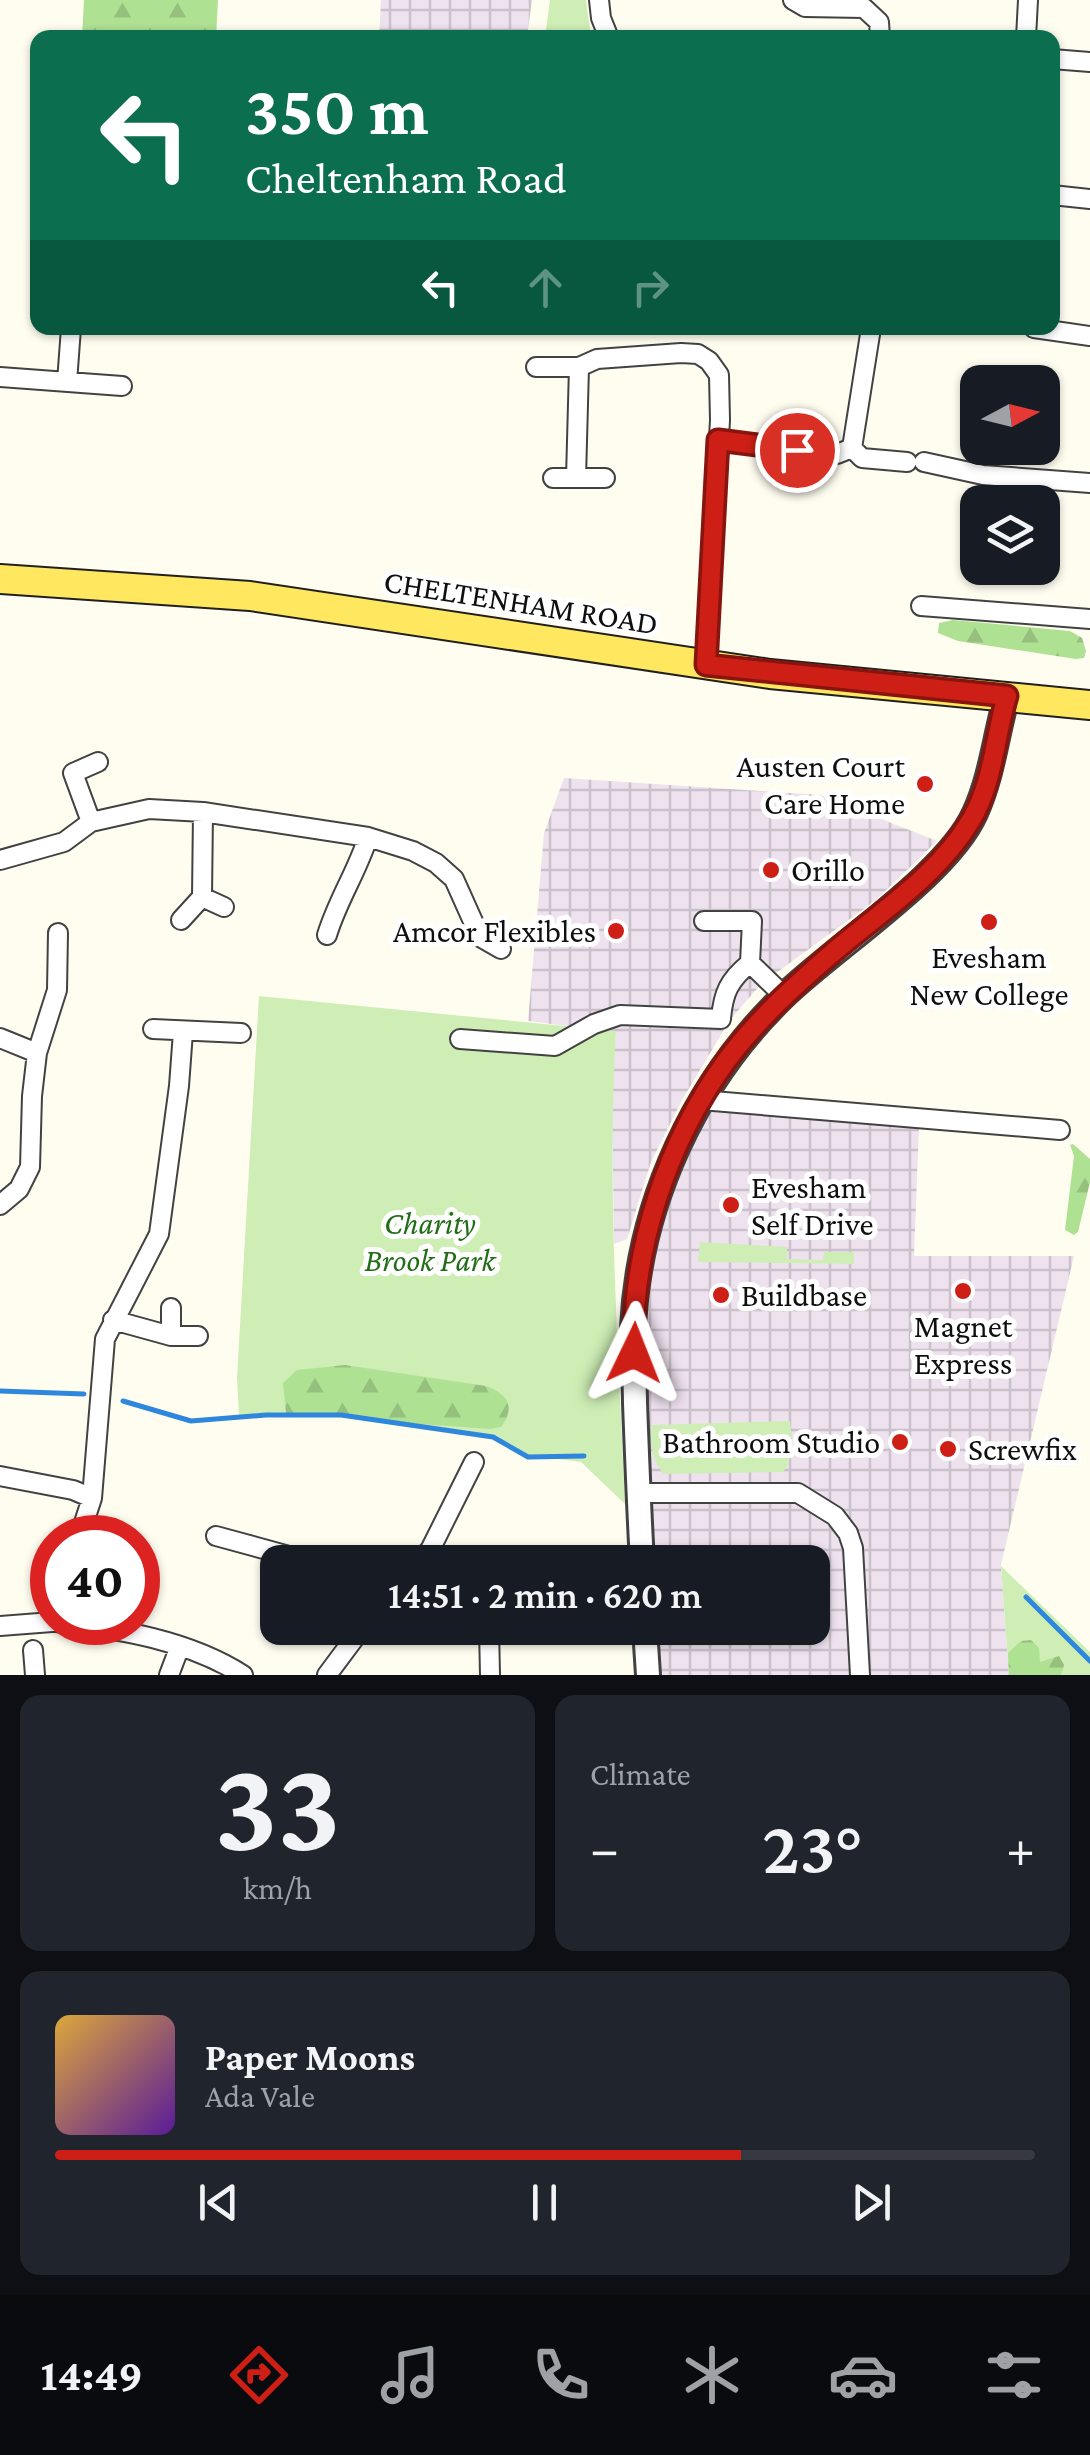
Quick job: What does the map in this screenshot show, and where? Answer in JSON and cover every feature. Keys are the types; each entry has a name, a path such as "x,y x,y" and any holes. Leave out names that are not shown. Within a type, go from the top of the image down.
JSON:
{"main road":[{"name":"CHELTENHAM ROAD","path":"0,579 250,596 706,665 1090,705"}],"street":[{"path":"599,0 606,30"},
{"path":"1026,30 1028,0"},
{"path":"799,3 864,8 879,22 880,30"},
{"path":"1060,60 1090,62"},
{"path":"1060,196 1090,199"},
{"path":"1060,332 1090,336"},
{"path":"67,382 70,335"},
{"path":"844,451 869,335"},
{"path":"536,367 579,367 598,359 698,354 719,375 706,665"},
{"path":"576,478 579,367"},
{"path":"0,377 122,386"},
{"path":"718,440 844,451 862,458 1090,484"},
{"path":"553,478 605,478"},
{"path":"921,606 1090,619"},
{"path":"641,1545 633,1328 653,1213 672,1156 728,1059 784,996 941,860 967,826 987,781 1007,696"},
{"path":"91,822 73,773 98,762"},
{"path":"0,860 64,842 91,822 149,809 203,812 368,837 413,850 436,863 454,880 480,937 501,948"},
{"path":"182,920 202,896 203,812"},
{"path":"327,935 336,903 360,863 368,837"},
{"path":"202,896 224,907"},
{"path":"704,921 752,921 750,964 784,996"},
{"path":"0,1205 20,1189 30,1167 37,1053 57,990 58,933"},
{"path":"460,1039 555,1046 620,1014 720,1019 722,996 733,977 750,964"},
{"path":"153,1029 241,1033"},
{"path":"86,1515 92,1498 104,1339 160,1234 182,1032"},
{"path":"0,1038 37,1053"},
{"path":"701,1100 1060,1130"},
{"path":"170,1336 171,1308"},
{"path":"113,1320 170,1336 198,1336"},
{"path":"430,1545 474,1462"},
{"path":"0,1476 73,1490 92,1498"},
{"path":"638,1493 798,1493 835,1516 848,1534 854,1568 860,1675"},
{"path":"216,1536 260,1548"},
{"path":"0,1626 30,1624"},
{"path":"160,1641 243,1675"},
{"path":"327,1675 349,1645"},
{"path":"489,1645 490,1675"},
{"path":"646,1645 648,1675"},
{"path":"168,1675 180,1646"},
{"path":"33,1650 35,1675"}],"shaded area":[{"path":"381,0 532,0 528,30 379,30"},
{"path":"564,778 821,795 937,841 876,900 761,984 730,1020 682,1100 651,1162 627,1239 614,1244 612,1097 616,1032 528,1021 544,833"},
{"path":"713,1110 919,1126 914,1256 1074,1256 1001,1565 1009,1675 661,1675 659,1645 830,1645 830,1545 653,1545 644,1350 649,1274 658,1229 694,1132"}],"green space":[{"path":"84,0 218,0 216,30 82,30"},
{"path":"550,0 586,0 590,30 546,30"},
{"path":"953,620 1070,631 1082,638 1086,651 1084,658 1076,659 958,641 938,633 939,623"},
{"name":"Charity Brook Park","path":"259,996 616,1031 613,1208 625,1504 581,1462 528,1455 493,1435 342,1413 239,1415 237,1378"},
{"path":"1073,1144 1090,1159 1090,1182 1074,1235 1065,1230"},
{"path":"700,1242 787,1247 787,1259 823,1260 824,1252 854,1252 854,1264 698,1262"},
{"path":"345,1365 486,1386 507,1402 506,1420 501,1427 490,1429 393,1422 342,1413 286,1413 283,1383 297,1370"},
{"path":"790,1421 791,1454 783,1472 664,1474 656,1463 651,1425"},
{"path":"1001,1566 1090,1652 1090,1675 1009,1675"},
{"path":"1031,1640 1039,1648 1040,1662 1059,1656 1064,1665 1061,1675 1009,1675 1008,1653 1021,1641"}],"waterway":[{"path":"0,1391 84,1394"},
{"path":"123,1401 191,1421 341,1415 493,1437 528,1457 584,1456"},
{"path":"1026,1597 1090,1661"}],"place":[{"name":"Austen Court Care Home","path":"925,784"},
{"name":"Orillo","path":"771,870"},
{"name":"Evesham New College","path":"989,922"},
{"name":"Amcor Flexibles","path":"616,931"},
{"name":"Evesham Self Drive","path":"731,1205"},
{"name":"Magnet Express","path":"963,1291"},
{"name":"Buildbase","path":"721,1295"},
{"name":"Bathroom Studio","path":"900,1442"},
{"name":"Screwfix","path":"948,1449"}],"route":[{"path":"634,1353 639,1278 653,1213 672,1156 701,1100 728,1059 784,996 941,860 967,826 987,781 1007,696 706,665 718,440 797,450"}]}
